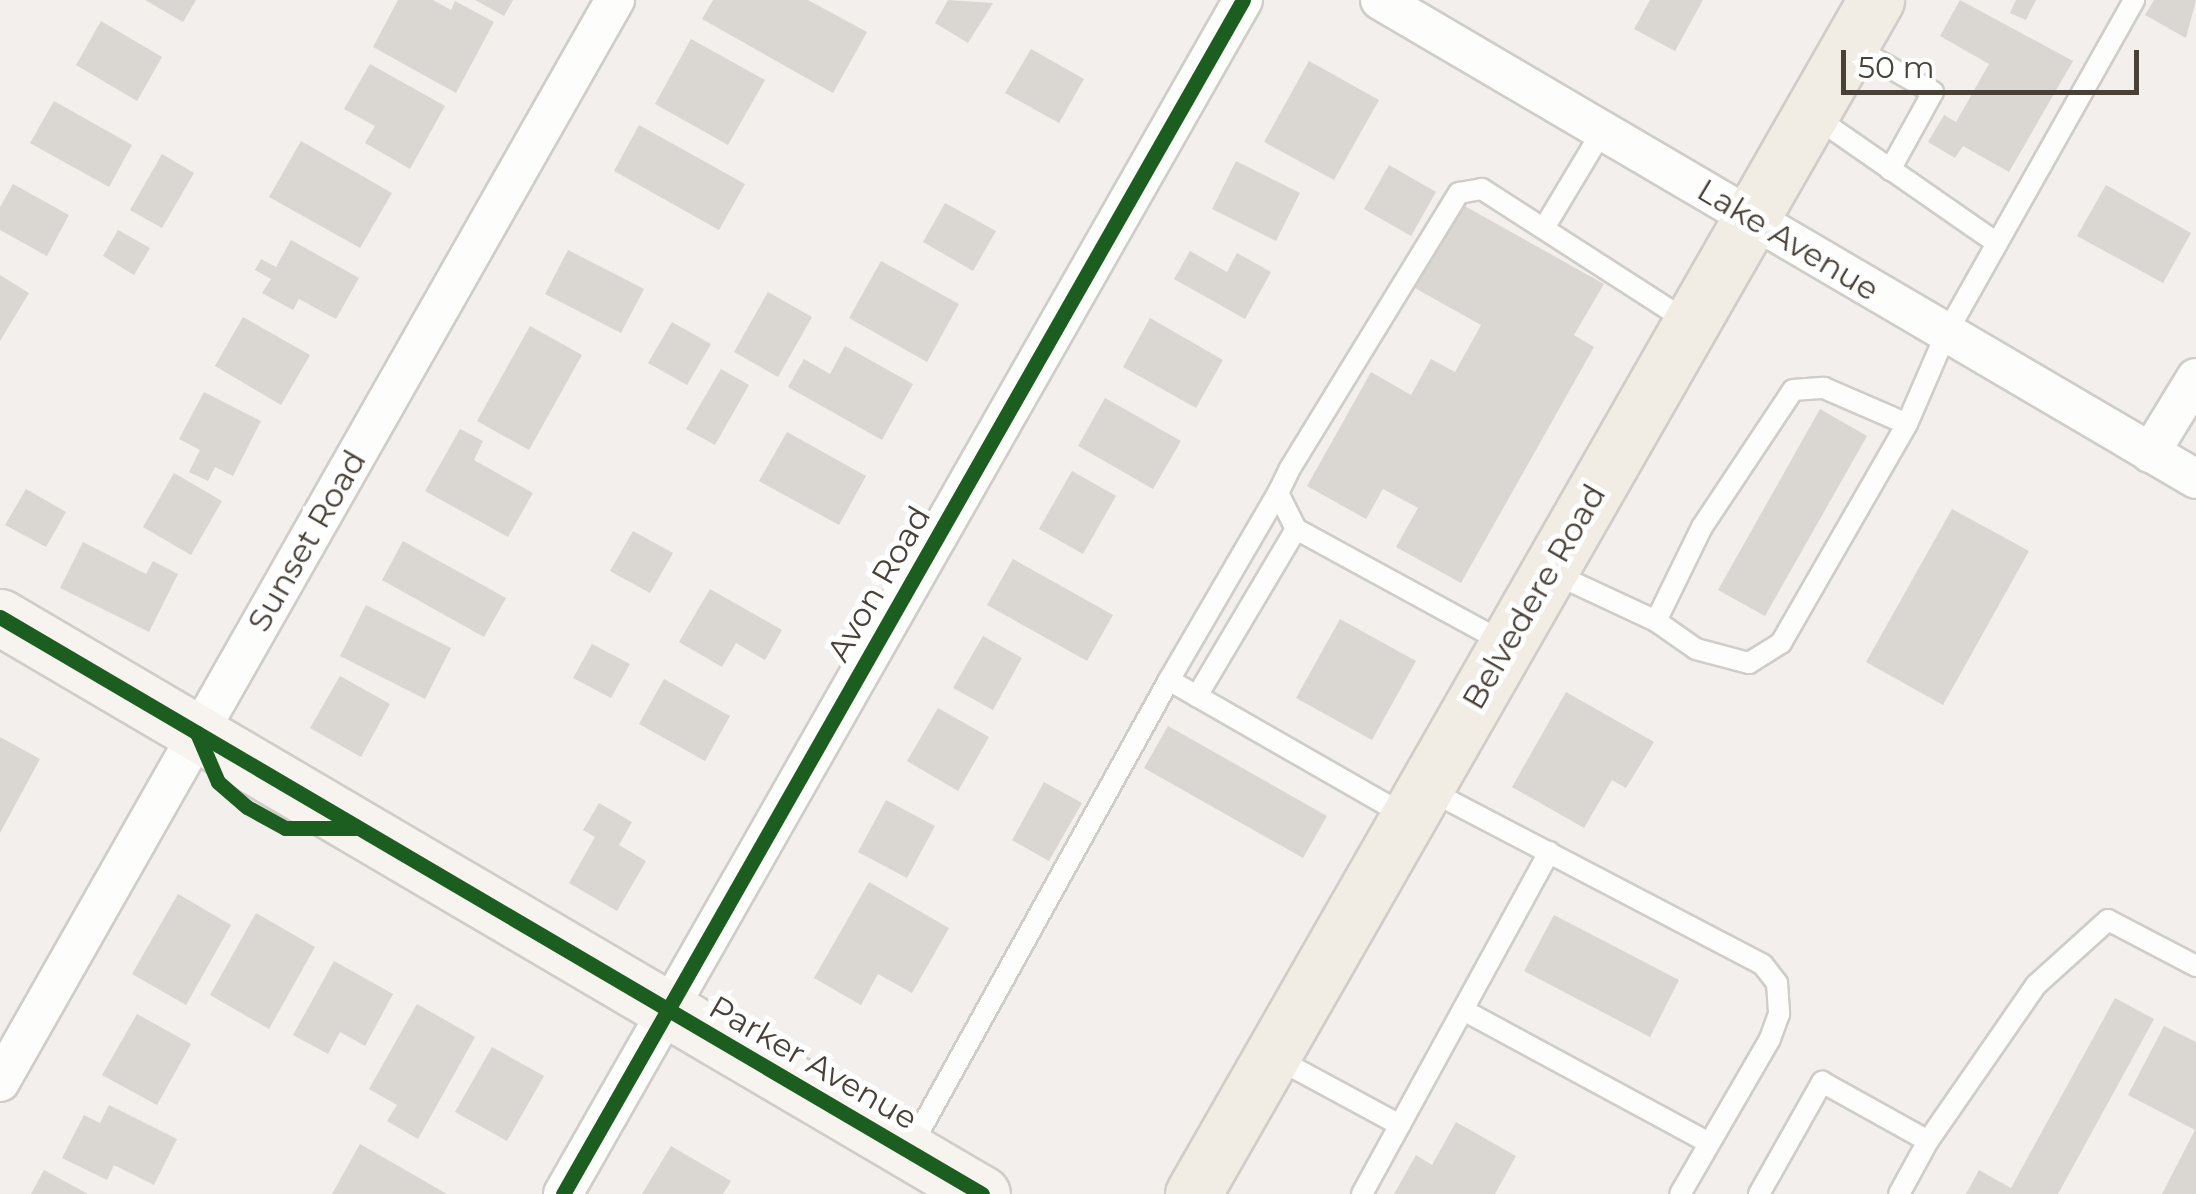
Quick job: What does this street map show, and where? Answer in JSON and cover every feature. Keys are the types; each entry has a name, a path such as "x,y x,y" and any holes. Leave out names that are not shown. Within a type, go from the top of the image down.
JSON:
{"main road":[{"name":"Belvedere Road","path":"1193,1194 1863,22"}],"street":[{"name":"Sunset Road","path":"0,1082 616,0"},
{"name":"Avon Road","path":"562,1194 1243,0"},
{"name":"Lake Avenue","path":"1380,0 2196,479"},
{"path":"2150,453 2196,378"},
{"path":"0,618 197,733"},
{"name":"Parker Avenue","path":"197,733 218,782 247,808 284,828 358,828 668,1010 944,1179"}],"lane":[{"path":"1549,571 1656,621 1696,648 1749,662 1781,643 1907,424 1946,334 2134,0"},
{"path":"1863,22 1934,92 1890,170"},
{"path":"1810,114 1998,242"},
{"path":"1544,228 1602,130"},
{"path":"944,1179 1169,680 1459,193 1482,190 1691,323"},
{"path":"1656,621 1702,528 1793,390 1824,388 1907,424"},
{"path":"1278,493 1296,529 1507,644"},
{"path":"1197,696 1296,529"},
{"path":"1169,680 1417,803 1549,852 1764,966 1776,983 1778,1014 1770,1039 1680,1194"},
{"path":"1362,1194 1549,852"},
{"path":"1898,1194 1928,1140 2036,985 2108,920 2196,966"},
{"path":"1465,1011 1708,1143"},
{"path":"1272,1056 1400,1125"},
{"path":"1759,1194 1822,1082 1928,1140"}],"building":[{"path":"145,0 196,0 183,22"},
{"path":"398,0 433,0 451,10 455,1 494,22 456,93 373,47"},
{"path":"475,0 513,0 504,16"},
{"path":"713,0 808,0 867,32 833,93 702,19"},
{"path":"948,0 993,3 968,43 935,23"},
{"path":"1650,0 1703,0 1675,51 1634,29"},
{"path":"1960,0 2073,61 2009,172 1963,146 1955,158 1928,142 1944,115 1956,122 1989,64 1940,36"},
{"path":"2016,0 2036,0 2026,20 2010,13"},
{"path":"2154,0 2196,0 2186,38 2145,15"},
{"path":"101,21 162,57 137,101 76,65"},
{"path":"691,39 765,80 728,145 655,104"},
{"path":"1031,49 1084,79 1059,123 1005,93"},
{"path":"1309,61 1379,100 1334,180 1264,142"},
{"path":"370,64 445,106 410,169 365,143 375,126 344,109"},
{"path":"54,101 132,145 109,187 30,143"},
{"path":"639,125 745,184 719,230 614,171"},
{"path":"301,141 392,193 360,248 269,197"},
{"path":"162,154 194,173 162,228 130,210"},
{"path":"1236,161 1300,193 1276,241 1212,209"},
{"path":"1389,165 1436,192 1411,236 1364,209"},
{"path":"13,184 69,215 47,256 0,230 0,207"},
{"path":"2106,185 2191,233 2163,283 2077,236"},
{"path":"945,203 996,231 973,271 923,242"},
{"path":"1461,204 1604,284 1574,335 1594,347 1461,583 1396,547 1418,508 1383,489 1366,519 1307,486 1371,372 1411,395 1431,359 1455,372 1481,325 1413,287"},
{"path":"118,230 150,248 134,275 103,256"},
{"path":"291,240 359,278 336,319 299,299 293,310 262,293 271,279 255,270 261,259 276,267"},
{"path":"568,250 644,289 621,333 545,294"},
{"path":"1190,251 1227,272 1237,253 1271,272 1245,319 1174,279"},
{"path":"881,261 959,304 927,362 849,318"},
{"path":"0,275 29,293 0,341"},
{"path":"768,292 812,317 778,377 734,352"},
{"path":"243,317 310,355 281,405 215,366"},
{"path":"1150,318 1223,360 1196,408 1123,367"},
{"path":"672,322 711,344 687,385 648,363"},
{"path":"530,326 582,355 529,450 477,421"},
{"path":"845,346 913,384 882,440 788,387 804,359 830,374"},
{"path":"721,369 749,385 715,445 686,429"},
{"path":"204,392 261,421 233,476 215,467 208,481 189,472 200,450 179,439"},
{"path":"1105,398 1181,441 1153,489 1078,446"},
{"path":"1820,409 1867,436 1765,616 1718,590"},
{"path":"460,429 483,441 474,460 533,493 508,537 425,491"},
{"path":"787,432 866,476 839,525 759,481"},
{"path":"1072,471 1116,496 1083,554 1039,529"},
{"path":"174,473 222,501 191,555 143,527"},
{"path":"26,489 66,512 46,547 5,525"},
{"path":"1952,509 2029,551 1943,705 1866,662"},
{"path":"633,531 673,553 650,593 610,571"},
{"path":"403,541 506,598 484,637 382,580"},
{"path":"83,542 146,574 153,561 178,574 149,632 60,588"},
{"path":"1013,559 1113,615 1087,661 987,605"},
{"path":"710,589 782,630 765,660 736,643 722,667 679,642"},
{"path":"366,605 451,648 425,699 340,656"},
{"path":"1340,619 1416,661 1372,740 1296,698"},
{"path":"983,636 1022,658 993,710 953,688"},
{"path":"592,644 630,664 611,698 573,678"},
{"path":"340,676 390,704 361,757 310,728"},
{"path":"664,679 730,716 705,761 639,724"},
{"path":"1566,692 1654,742 1626,788 1612,780 1584,828 1512,787"},
{"path":"938,708 989,737 958,791 907,761"},
{"path":"1168,726 1327,816 1303,858 1144,768"},
{"path":"0,737 40,759 0,833"},
{"path":"1044,782 1082,803 1049,861 1012,840"},
{"path":"886,800 935,826 907,878 858,852"},
{"path":"599,803 632,822 619,845 646,861 617,911 569,883 595,837 583,830"},
{"path":"869,882 949,928 912,993 878,974 861,1005 814,978"},
{"path":"178,894 231,925 186,1005 132,974"},
{"path":"256,913 315,947 269,1029 210,995"},
{"path":"1554,915 1679,980 1650,1037 1524,971"},
{"path":"334,961 393,994 365,1046 340,1032 328,1054 293,1035"},
{"path":"2115,998 2154,1019 2058,1194 1966,1194 1979,1170 2011,1188"},
{"path":"417,1004 475,1037 418,1139 387,1121 397,1105 369,1089"},
{"path":"137,1014 191,1044 157,1105 102,1075"},
{"path":"2164,1026 2196,1042 2196,1194 2162,1194 2195,1130 2128,1095"},
{"path":"492,1047 544,1076 507,1141 455,1112"},
{"path":"109,1105 177,1139 154,1185 114,1165 107,1180 62,1158 84,1115 100,1123"},
{"path":"1456,1122 1516,1156 1495,1194 1394,1194 1416,1155 1432,1165"},
{"path":"360,1144 447,1194 332,1194"},
{"path":"671,1146 731,1181 723,1194 642,1194"},
{"path":"44,1170 88,1194 31,1194"}],"cycle path":[{"path":"563,1194 1243,0"},
{"path":"0,617 982,1194"},
{"path":"197,733 218,782 247,807 285,828 355,828"}]}
